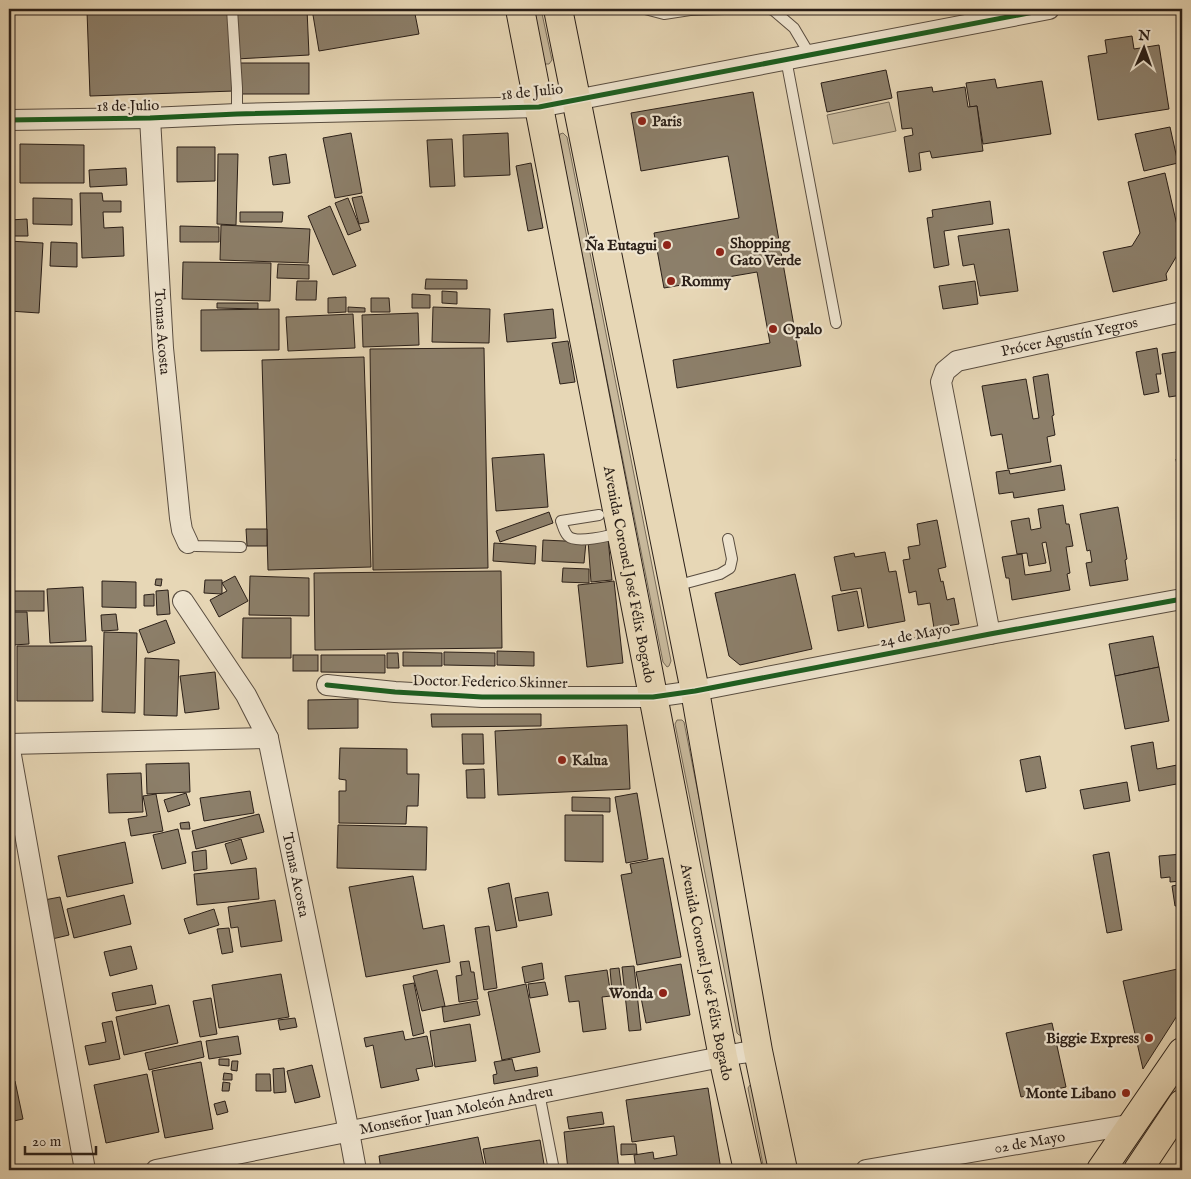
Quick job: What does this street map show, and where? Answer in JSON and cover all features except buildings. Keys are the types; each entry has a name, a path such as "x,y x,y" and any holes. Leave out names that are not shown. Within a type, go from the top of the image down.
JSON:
{"main road":[{"name":"Avenida Coronel José Félix Bogado","path":"520,9 723,1056 748,1170"},
{"path":"558,9 695,690 758,1051 783,1170"},
{"path":"1101,1170 1182,1052"},
{"path":"1138,1170 1182,1104"}],"street":[{"name":"18 de Julio","path":"9,120 539,107 1049,9"},
{"name":"Tomas Acosta","path":"150,118 162,348 180,518 182,530 188,543"},
{"name":"Prócer Agustín Yegros","path":"990,634 941,382 945,370 957,361 1182,312"},
{"name":"24 de Mayo","path":"653,697 1182,599"},
{"name":"Tomas Acosta","path":"184,600 246,695 268,738 356,1170"},
{"name":"Doctor Federico Skinner","path":"327,685 395,692 482,696 653,697"},
{"path":"85,1170 9,744 268,738"},
{"name":"Monseñor Juan Moleón Andreu","path":"156,1170 723,1056 758,1051"},
{"name":"02 de Mayo","path":"866,1170 1134,1124"}],"lane":[{"path":"232,9 237,82 237,114"},
{"path":"645,9 664,14 689,9 725,9"},
{"path":"769,9 773,10 794,28 810,55"},
{"path":"786,59 836,323"},
{"path":"599,515 561,521 568,536 574,539 607,537 621,532"},
{"path":"674,586 720,574 730,568 732,559 728,539"},
{"path":"188,543 196,546 241,547"},
{"path":"539,1094 554,1170"}],"shaded area":[{"path":"9,9 14,97 9,97"},
{"path":"533,9 541,9 552,60 549,64 544,62"},
{"path":"889,102 896,131 833,144 827,115"},
{"path":"563,133 567,137 671,661 667,667 663,662 559,138 560,134"},
{"path":"677,720 684,722 745,1031 743,1036 737,1033 675,724"},
{"path":"1182,1071 1182,1082 1123,1170 1116,1170"},
{"path":"752,1085 771,1170 764,1170 748,1088"}],"cycle path":[{"path":"9,120 539,107 1049,9"},
{"path":"327,685 395,692 482,697 653,697 695,691 1182,599"}],"place":[{"name":"Paris","path":"642,121"},
{"name":"Ña Eutagui","path":"667,245"},
{"name":"Shopping Gato Verde","path":"720,252"},
{"name":"Rommy","path":"671,281"},
{"name":"Opalo","path":"773,329"},
{"name":"Kalua","path":"562,760"},
{"name":"Wonda","path":"663,993"},
{"name":"Biggie Express","path":"1149,1038"},
{"name":"Monte Libano","path":"1126,1093"}]}
